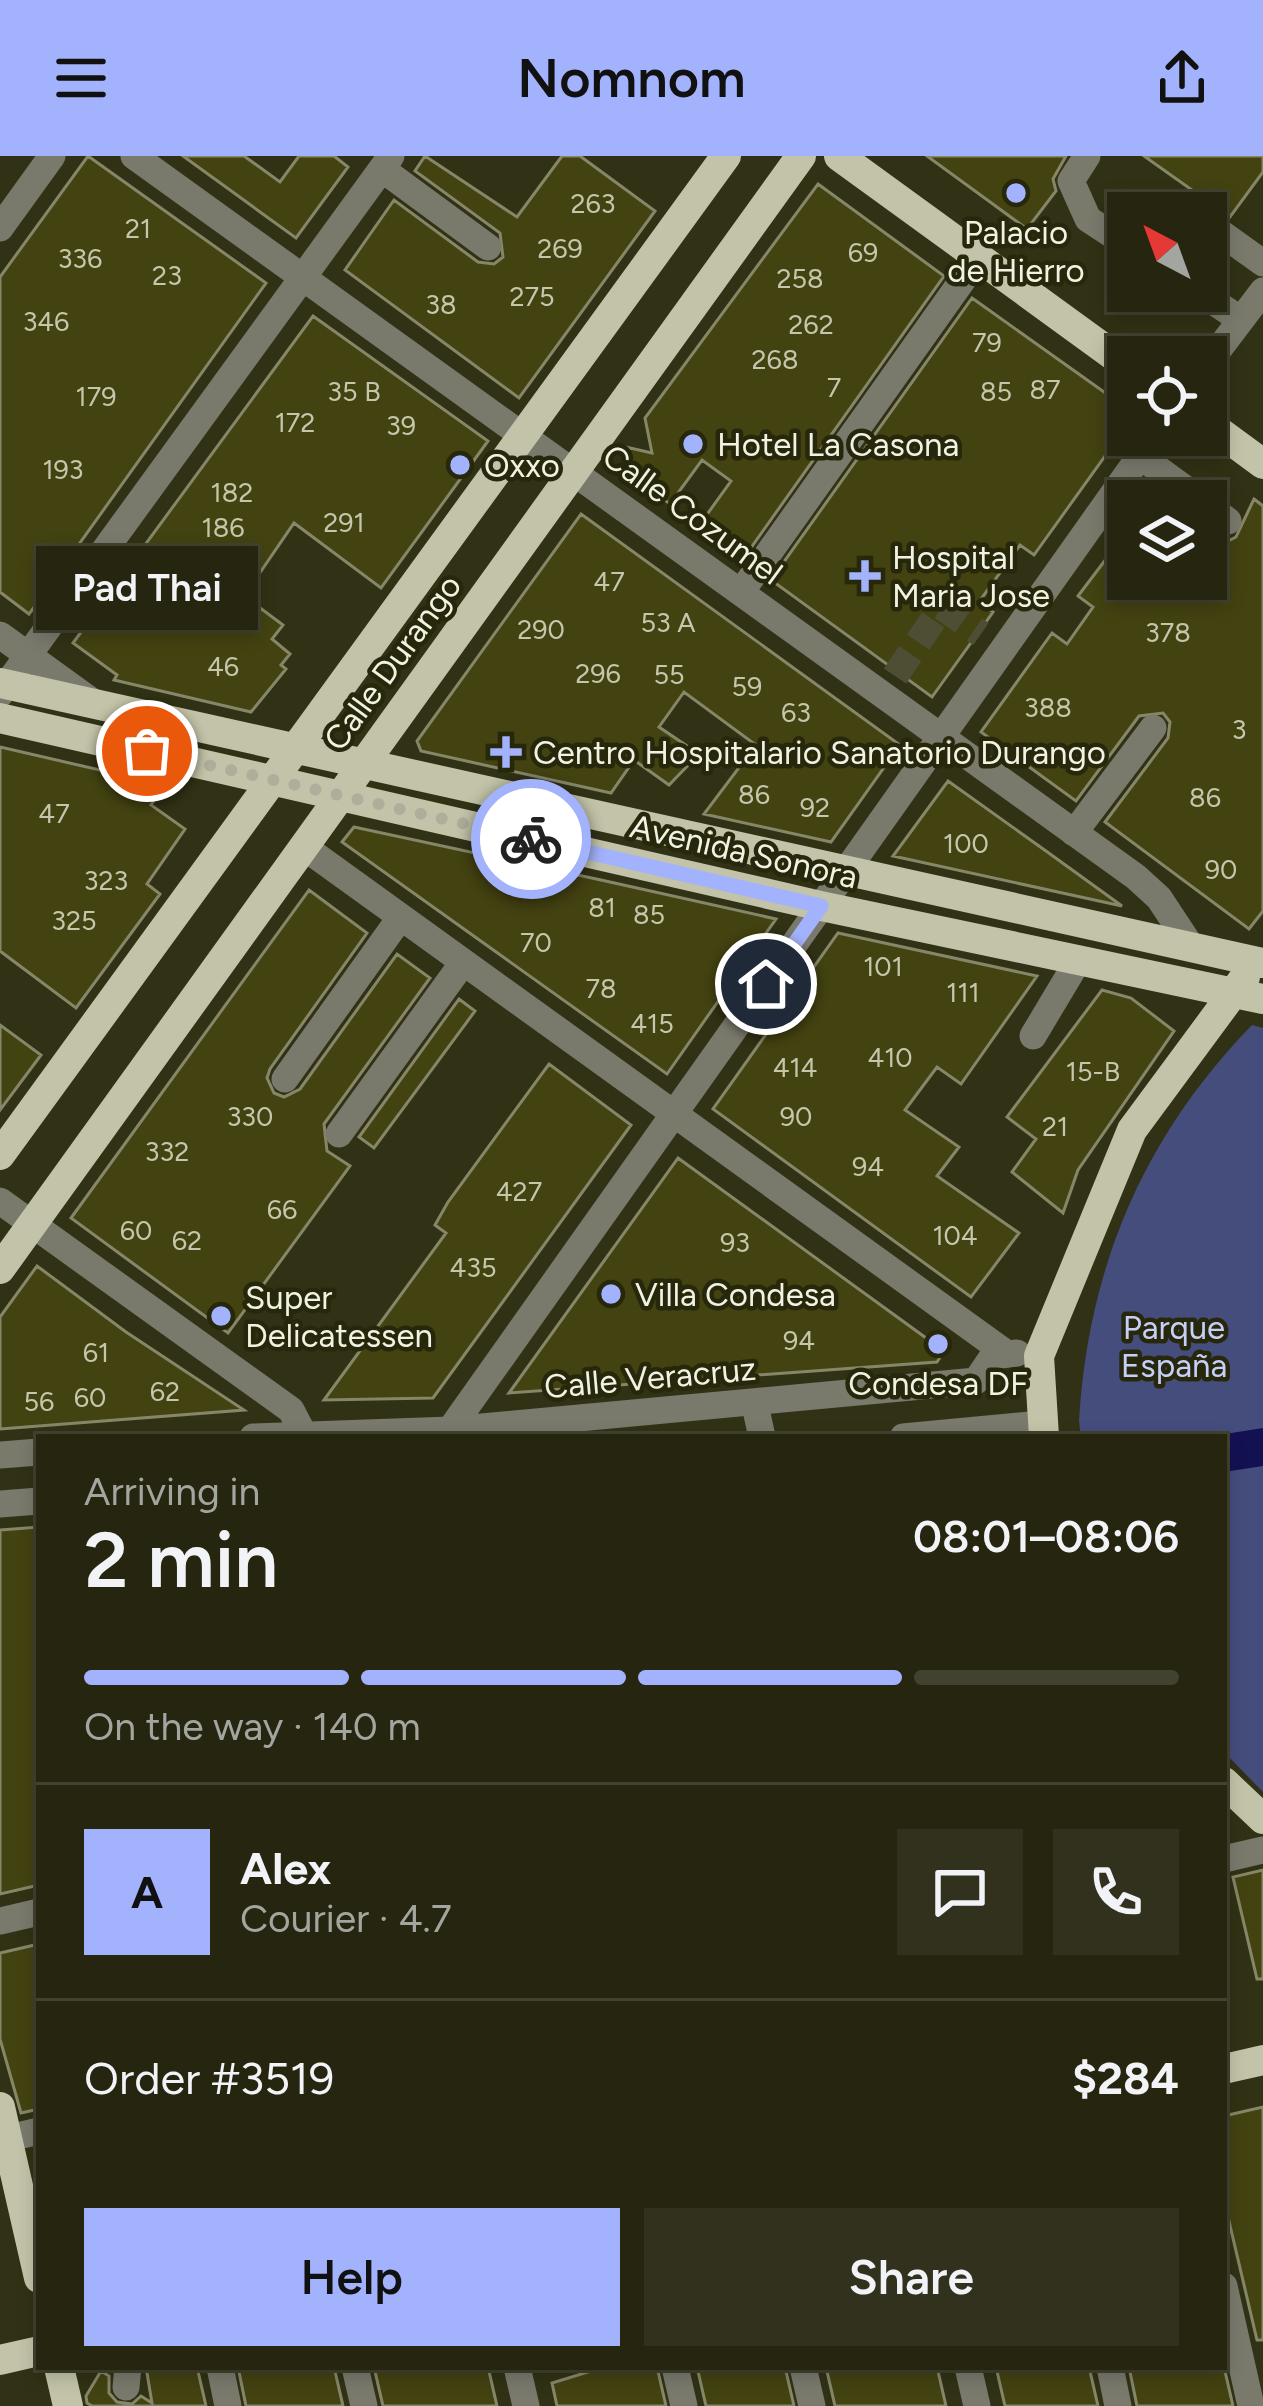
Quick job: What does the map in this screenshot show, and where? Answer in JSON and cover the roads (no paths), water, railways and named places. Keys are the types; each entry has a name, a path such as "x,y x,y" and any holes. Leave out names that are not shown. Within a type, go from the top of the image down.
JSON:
{"main road":[{"name":"Calle Durango","path":"0,1155 727,156"},
{"name":"Calle Durango","path":"0,1269 801,156"},
{"path":"839,156 1107,351"},
{"path":"1227,437 1263,464"},
{"name":"Avenida Sonora","path":"2,687 1261,960"},
{"name":"Avenida Sonora","path":"0,718 821,906 1248,995"},
{"path":"147,751 159,720"},
{"path":"636,864 646,825"},
{"path":"997,942 1004,904"},
{"path":"1119,967 1126,932"},
{"path":"1042,1430 1039,1356 1132,1130 1248,995 1261,960"},
{"path":"1227,1785 1263,1820"},
{"path":"1227,2068 1263,2060"},
{"path":"0,2107 36,2266"},
{"path":"0,2360 36,2352"},
{"path":"60,2370 68,2406"}],"street":[{"path":"0,228 52,156"},
{"name":"Calle Cozumel","path":"134,156 741,592 888,685 942,736 1159,898 1192,948"},
{"path":"1087,156 1071,182 1078,206 1107,231"},
{"path":"2,687 386,163 488,247"},
{"path":"1227,246 1263,263"},
{"path":"741,592 979,257"},
{"path":"1227,338 1263,290"},
{"path":"1227,311 1240,320"},
{"path":"448,1434 942,736 992,642 1140,456"},
{"path":"1158,456 1183,480"},
{"path":"0,635 100,708"},
{"path":"1074,832 1153,728"},
{"path":"304,848 1003,1352 1039,1356"},
{"path":"285,1079 400,918"},
{"path":"1033,1036 1079,959"},
{"path":"339,1134 462,964"},
{"path":"0,1201 291,1410 303,1434"},
{"path":"1000,1429 983,1416 976,1381 985,1363 1003,1352"},
{"name":"Calle Veracruz","path":"448,1434 976,1381"},
{"path":"755,1405 761,1434"},
{"path":"939,1434 1042,1430"},
{"path":"0,1455 36,1452"},
{"path":"0,1504 36,1501"},
{"path":"1227,1858 1263,1850"},
{"path":"0,1921 36,1913"},
{"path":"4,2139 36,2132"},
{"path":"1227,2299 1251,2406"},
{"path":"221,2370 229,2406"},
{"path":"356,2370 364,2406"},
{"path":"518,2370 526,2406"},
{"path":"676,2370 684,2406"},
{"path":"804,2370 812,2406"},
{"path":"969,2370 977,2406"},
{"path":"1110,2370 1118,2406"}],"tunnel":[{"path":"895,676 942,607 981,634"}],"place":[{"name":"Palacio de Hierro","path":"1016,193"},
{"name":"Hotel La Casona","path":"693,444"},
{"name":"Oxxo","path":"460,465"},
{"name":"Hospital Maria Jose","path":"865,576"},
{"name":"Pad Thai","path":"147,751"},
{"name":"Centro Hospitalario Sanatorio Durango","path":"506,752"},
{"name":"Villa Condesa","path":"611,1294"},
{"name":"Super Delicatessen","path":"221,1316"},
{"name":"Condesa DF","path":"938,1344"}],"park label":[{"name":"Parque España","path":"1174,1346"}]}
